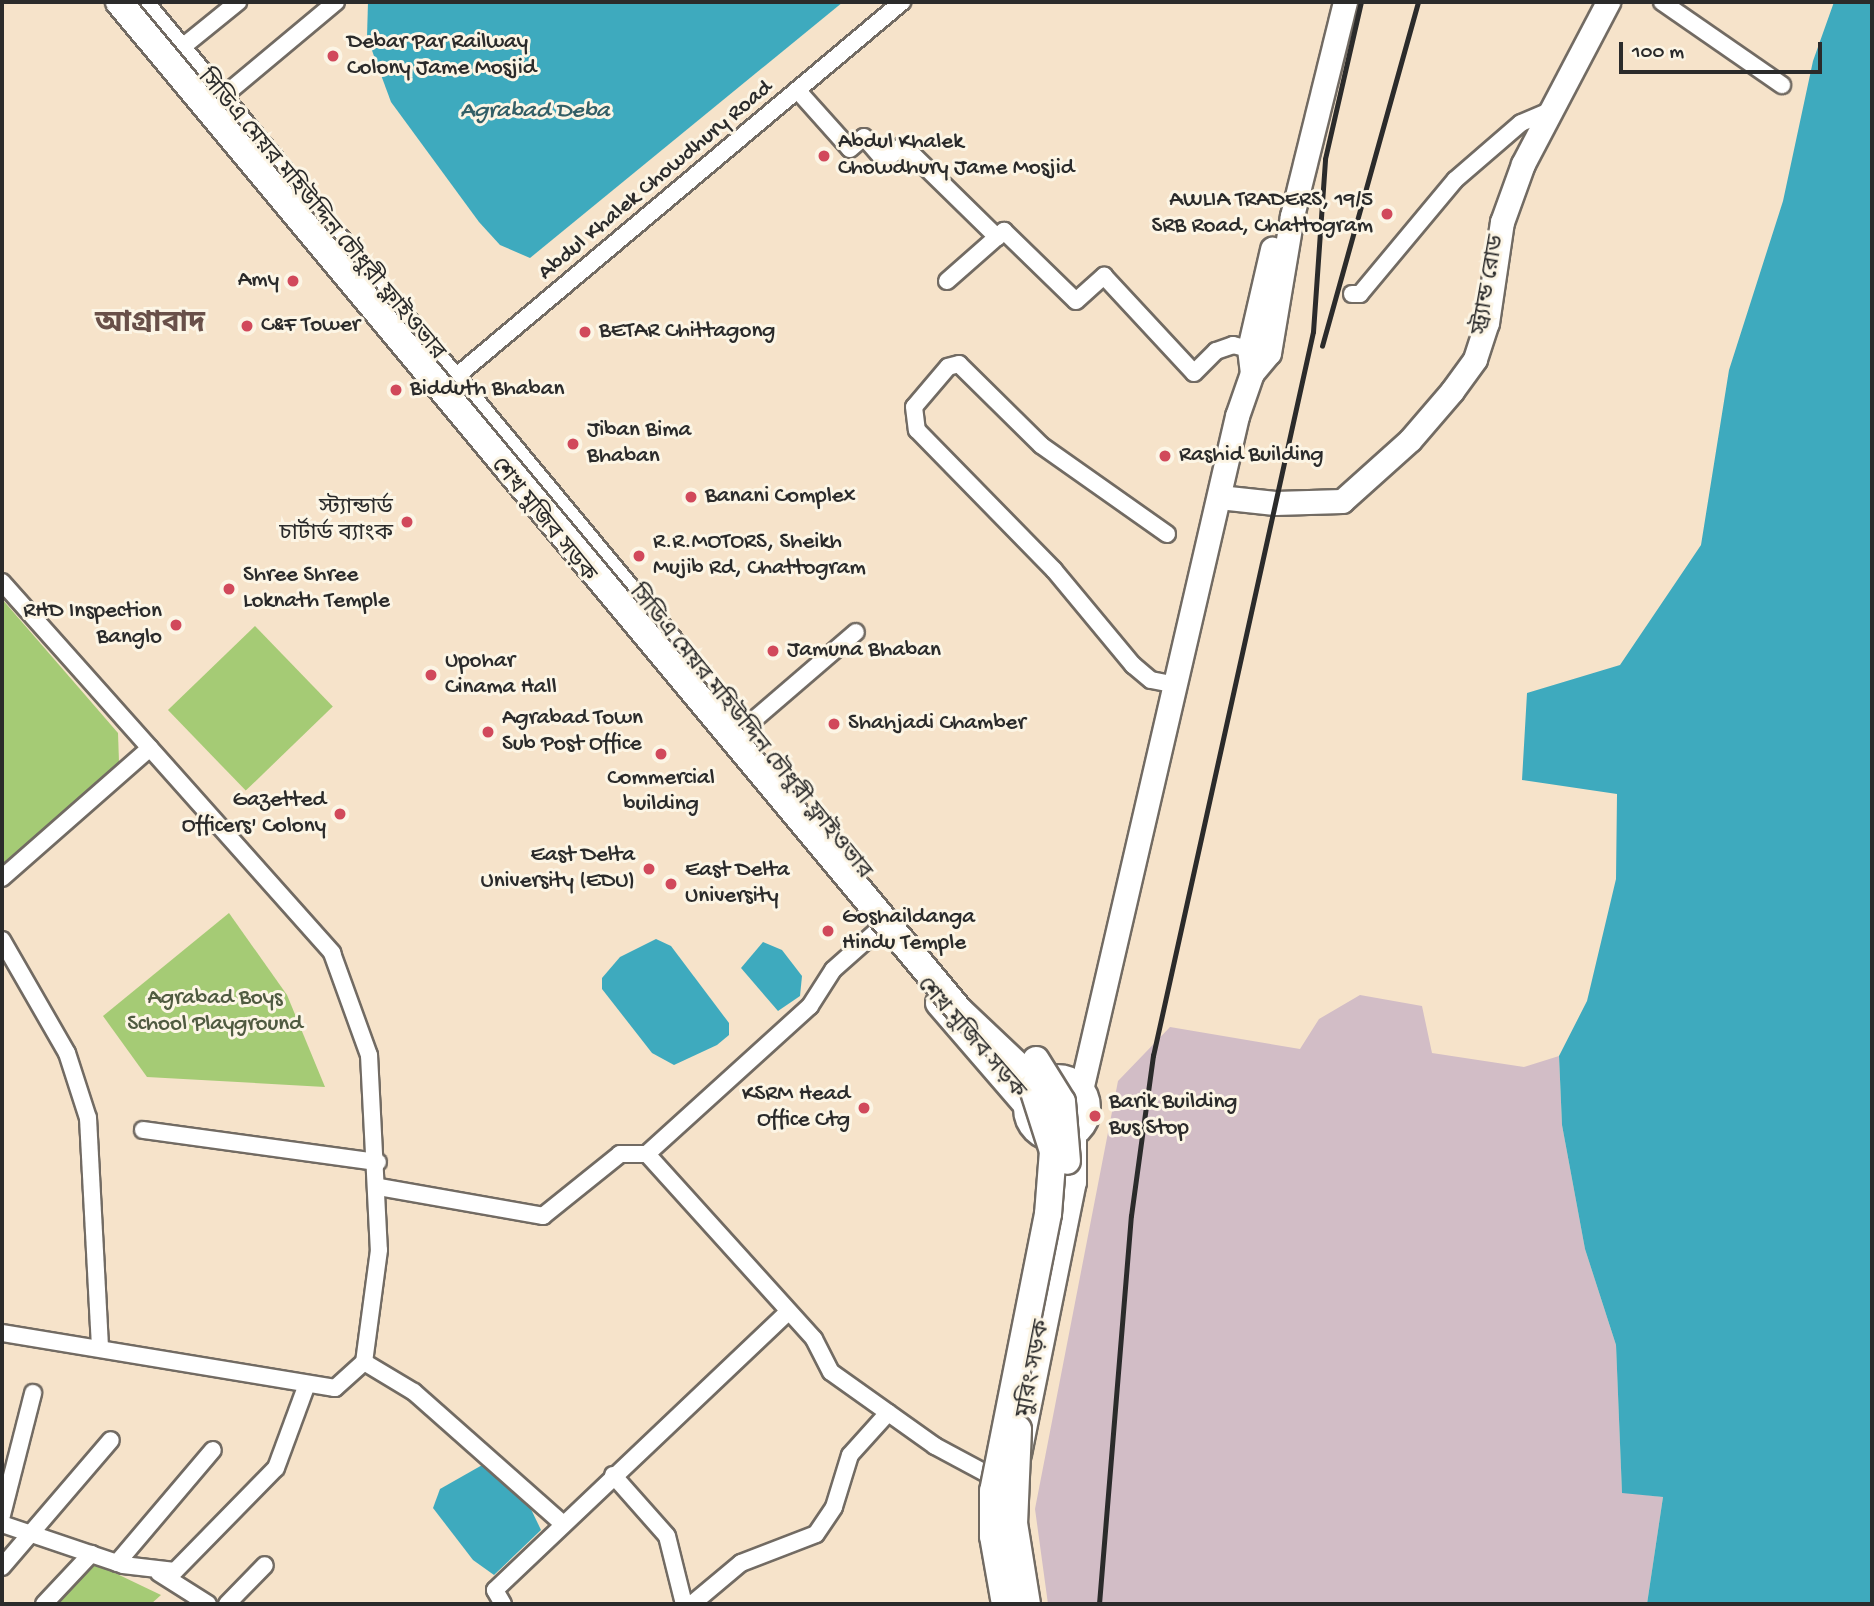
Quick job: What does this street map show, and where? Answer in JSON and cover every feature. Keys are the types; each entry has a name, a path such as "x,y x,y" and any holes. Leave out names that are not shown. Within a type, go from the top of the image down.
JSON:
{"highway":[{"name":"শেখ মুজিব সড়ক","path":"110,2 446,385 742,730 984,1023 1049,1080"},
{"path":"119,2 951,1000 1029,1076 1053,1151 1048,1214 993,1492 1005,1604"},
{"name":"শেখ মুজিব সড়ক","path":"140,2 221,98 878,930 1027,1105"},
{"name":"সিডিএ মেয়র মহিউদ্দিন চৌধুরী ফ্লাইওভার","path":"140,2 922,945 1035,1059 1062,1102 1067,1179 1017,1435 1014,1523 1027,1604"},
{"path":"1049,1080 1067,1080 1081,1090 1086,1116 1073,1133 1043,1135 1031,1122 1027,1105 1034,1089 1049,1080"},
{"name":"মুরিং সড়ক","path":"1020,1604 1008,1525 1011,1486 1071,1192 1073,1133"}],"main road":[{"path":"1259,351 1334,2"},
{"path":"1081,1090 1219,497 1259,351 1345,2"},
{"name":"স্ট্র্যান্ড রোড","path":"1219,497 1275,503 1342,501 1410,440 1475,359 1502,222 1549,111 1608,2"}],"street":[{"path":"180,50 238,2"},
{"path":"221,98 336,2"},
{"name":"Abdul Khalek Chowdhury Road","path":"446,385 799,92 902,2"},
{"path":"1662,2 1782,85"},
{"path":"799,92 850,149 864,137 885,161 903,145 997,237"},
{"path":"1352,294 1360,294 1455,180 1521,123 1549,111"},
{"path":"947,281 1004,231 1076,301 1104,276 1194,373 1216,351 1259,351"},
{"path":"1167,534 1041,445 959,364 948,367 914,407 917,430 1054,570 1133,665 1152,680 1176,685"},
{"path":"2,582 332,953 369,1055 379,1187 376,1310 364,1362 335,1388 306,1387 100,1346 2,1333"},
{"path":"742,730 856,632"},
{"path":"2,878 150,748"},
{"path":"379,1187 543,1216 620,1154 647,1154 810,1006 833,970 878,930"},
{"path":"2,940 67,1053 88,1118 100,1346"},
{"path":"143,1130 378,1162"},
{"path":"647,1154 814,1339 831,1372 888,1413 1011,1486"},
{"path":"503,1604 495,1590 613,1475 788,1312"},
{"path":"364,1362 414,1392 563,1524"},
{"path":"159,1573 184,1566 276,1468 306,1387"},
{"path":"2,1514 33,1393"},
{"path":"613,1475 667,1535 693,1603 741,1563 816,1534 834,1507 850,1455 888,1413"},
{"path":"2,1567 111,1440"},
{"path":"117,1563 213,1450"},
{"path":"2,1524 117,1563 159,1573 208,1604"},
{"path":"44,1604 91,1554"},
{"path":"227,1604 265,1565"}],"shaded area":[{"path":"1360,995 1422,1006 1432,1053 1524,1067 1559,1056 1562,1125 1585,1249 1616,1345 1622,1492 1663,1497 1647,1604 1048,1604 1035,1509 1118,1081 1170,1027 1300,1049 1319,1019"}],"green space":[{"path":"2,599 118,733 119,762 2,866"},
{"path":"255,626 333,707 246,791 168,710"},
{"name":"Agrabad Boys School Playground","path":"229,913 287,995 325,1087 147,1077 103,1016"},
{"path":"92,1562 161,1595 151,1604 52,1604"}],"water":[{"name":"Agrabad Deba","path":"368,2 843,2 530,258 500,245 479,222 391,102 367,37"},
{"path":"1834,2 1872,2 1872,1604 1647,1604 1663,1497 1622,1493 1616,1345 1585,1249 1562,1125 1559,1056 1587,1001 1616,879 1617,794 1522,780 1527,693 1620,665 1701,545 1729,370 1783,201 1813,61"},
{"path":"656,939 671,946 729,1023 729,1035 717,1045 674,1065 652,1053 602,989 602,978 620,957"},
{"path":"763,942 782,950 802,976 800,996 778,1011 741,968"},
{"path":"484,1464 529,1505 541,1530 494,1575 473,1560 433,1508 440,1489"}],"railway":[{"path":"1099,1604 1131,1216 1153,1056 1313,332 1325,159 1361,2"},
{"path":"1322,346 1418,2"}],"place":[{"name":"Debar Par Railway Colony Jame Mosjid","path":"333,56"},
{"name":"Abdul Khalek Chowdhury Jame Mosjid","path":"824,156"},
{"name":"AWLIA TRADERS, 19/5 SRB Road, Chattogram","path":"1387,214"},
{"name":"Amy","path":"293,281"},
{"name":"C&F Tower","path":"247,326"},
{"name":"BETAR Chittagong","path":"585,332"},
{"name":"Bidduth Bhaban","path":"396,390"},
{"name":"Jiban Bima Bhaban","path":"573,444"},
{"name":"Rashid Building","path":"1165,456"},
{"name":"Banani Complex","path":"691,497"},
{"name":"স্ট্যান্ডার্ড চার্টার্ড ব্যাংক","path":"407,522"},
{"name":"R.R.MOTORS, Sheikh Mujib Rd, Chattogram","path":"639,556"},
{"name":"Shree Shree Loknath Temple","path":"229,589"},
{"name":"RHD Inspection Banglo","path":"176,625"},
{"name":"Jamuna Bhaban","path":"773,651"},
{"name":"Upohar Cinama Hall","path":"431,675"},
{"name":"Shahjadi Chamber","path":"834,724"},
{"name":"Agrabad Town Sub Post Office","path":"488,732"},
{"name":"Commercial building","path":"661,754"},
{"name":"Gazetted Officers' Colony","path":"340,814"},
{"name":"East Delta University (EDU)","path":"649,869"},
{"name":"East Delta University","path":"671,884"},
{"name":"Goshaildanga Hindu Temple","path":"828,931"},
{"name":"KSRM Head Office Ctg","path":"864,1108"},
{"name":"Barik Building Bus Stop","path":"1095,1116"}],"district":[{"name":"আগ্রাবাদ","path":"150,326"}]}
